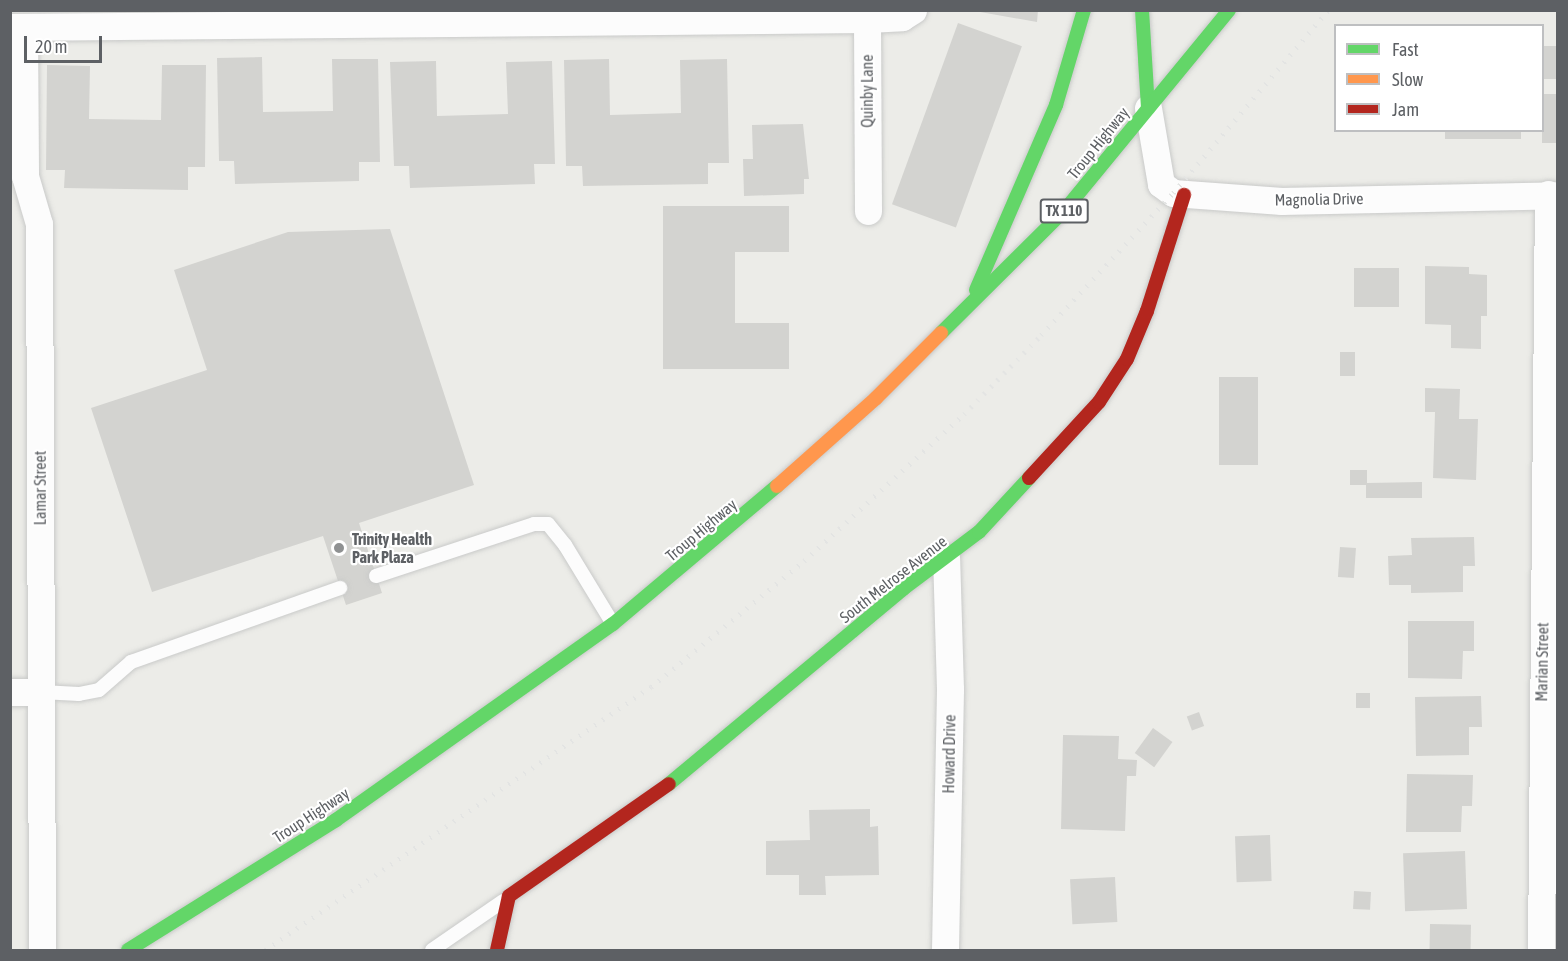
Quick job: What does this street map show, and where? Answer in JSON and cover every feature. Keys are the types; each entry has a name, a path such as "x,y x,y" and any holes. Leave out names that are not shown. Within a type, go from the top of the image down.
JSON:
{"main road":[{"path":"969,305 1052,116 1084,10"},
{"name":"Troup Highway","path":"128,951 336,820 614,624 727,530 876,398 1064,211 1148,108 1142,10"},
{"name":"TX 110","path":"1148,108 1229,10"},
{"name":"South Melrose Avenue","path":"509,896 666,787 903,589 979,532 1099,402 1127,359 1147,311 1184,195"},
{"path":"497,951 509,896"}],"street":[{"path":"17,27 867,19 902,17 913,10"},
{"name":"Quinby Lane","path":"867,19 868,211"},
{"name":"Lamar Street","path":"17,27 25,176 39,224 42,951"},
{"name":"Magnolia Drive","path":"1148,108 1161,184 1184,195 1282,201 1553,194"},
{"name":"Marian Street","path":"1541,951 1549,781 1553,194"},
{"name":"Howard Drive","path":"945,951 950,689 946,558"},
{"path":"10,692 40,692"}],"lane":[{"path":"376,576 534,524 548,524 565,545 614,624"},
{"path":"40,692 79,694 99,690 131,662 340,588"},
{"path":"432,951 509,896"}],"building":[{"path":"969,10 1038,10 1037,22"},
{"path":"958,23 1022,46 956,228 892,204"},
{"path":"1544,46 1558,46 1558,79 1544,79"},
{"path":"262,57 263,112 333,111 332,59 378,59 380,162 359,162 359,181 235,184 234,161 219,161 217,58"},
{"path":"609,59 610,115 681,113 680,60 727,59 729,163 708,163 708,184 583,186 582,166 566,166 564,60"},
{"path":"436,61 437,116 508,114 506,62 552,61 555,164 534,164 535,184 410,188 409,166 394,166 390,62"},
{"path":"47,65 90,66 89,119 161,120 162,65 206,65 205,167 188,167 188,190 64,188 65,170 46,170"},
{"path":"1544,94 1558,94 1558,143 1542,143"},
{"path":"803,124 809,179 804,179 804,194 744,196 743,159 753,159 752,125"},
{"path":"1445,132 1521,132 1521,139 1445,139"},
{"path":"663,206 789,206 789,252 735,252 735,323 789,323 789,369 663,369"},
{"path":"390,229 474,485 359,523 382,593 346,605 323,536 152,592 91,408 207,370 174,270 288,232"},
{"path":"1425,266 1469,267 1469,274 1487,275 1487,316 1481,316 1481,349 1451,348 1451,325 1425,324"},
{"path":"1354,268 1399,268 1399,307 1354,307"},
{"path":"1340,352 1355,352 1355,376 1340,376"},
{"path":"1219,377 1258,377 1258,465 1219,465"},
{"path":"1425,388 1460,389 1459,419 1478,419 1476,480 1433,478 1435,412 1425,412"},
{"path":"1350,470 1367,470 1367,483 1422,482 1422,498 1366,498 1366,485 1350,485"},
{"path":"1474,537 1475,566 1463,566 1463,592 1411,593 1411,585 1389,585 1388,556 1412,555 1411,538"},
{"path":"1340,547 1356,548 1354,578 1338,577"},
{"path":"1408,621 1474,621 1474,651 1463,651 1462,679 1408,678"},
{"path":"1356,693 1370,693 1370,708 1356,708"},
{"path":"1481,696 1482,727 1469,727 1469,755 1416,756 1415,697"},
{"path":"1199,712 1204,726 1192,731 1187,716"},
{"path":"1153,728 1172,742 1154,767 1135,753"},
{"path":"1063,735 1119,736 1118,759 1137,760 1136,776 1127,776 1125,831 1061,829"},
{"path":"1407,774 1473,775 1472,806 1462,806 1461,832 1406,832"},
{"path":"870,809 870,827 878,826 879,875 825,876 826,895 799,895 799,875 766,875 766,841 810,840 809,810"},
{"path":"1270,835 1272,881 1237,882 1235,836"},
{"path":"1465,851 1467,909 1405,911 1403,853"},
{"path":"1115,877 1117,922 1072,924 1070,879"},
{"path":"1354,891 1371,892 1370,910 1353,909"},
{"path":"1430,924 1471,925 1471,950 1430,950"}],"railway":[{"path":"265,950 651,687 804,561 964,414 1041,335 1173,193 1328,10"}],"traffic: fast":[{"path":"976,290 1056,105 1084,10"},
{"path":"1142,10 1148,108"},
{"path":"941,333 1064,211 1229,10"},
{"path":"669,784 903,589 979,532 1029,478"},
{"path":"128,950 336,820 613,624 777,486"}],"traffic: slow":[{"path":"777,486 876,398 941,333"}],"traffic: jam":[{"path":"1029,478 1099,402 1127,359 1147,311 1184,195"},
{"path":"497,950 509,896 669,784"}],"place":[{"name":"Trinity Health Park Plaza","path":"339,548"}]}
